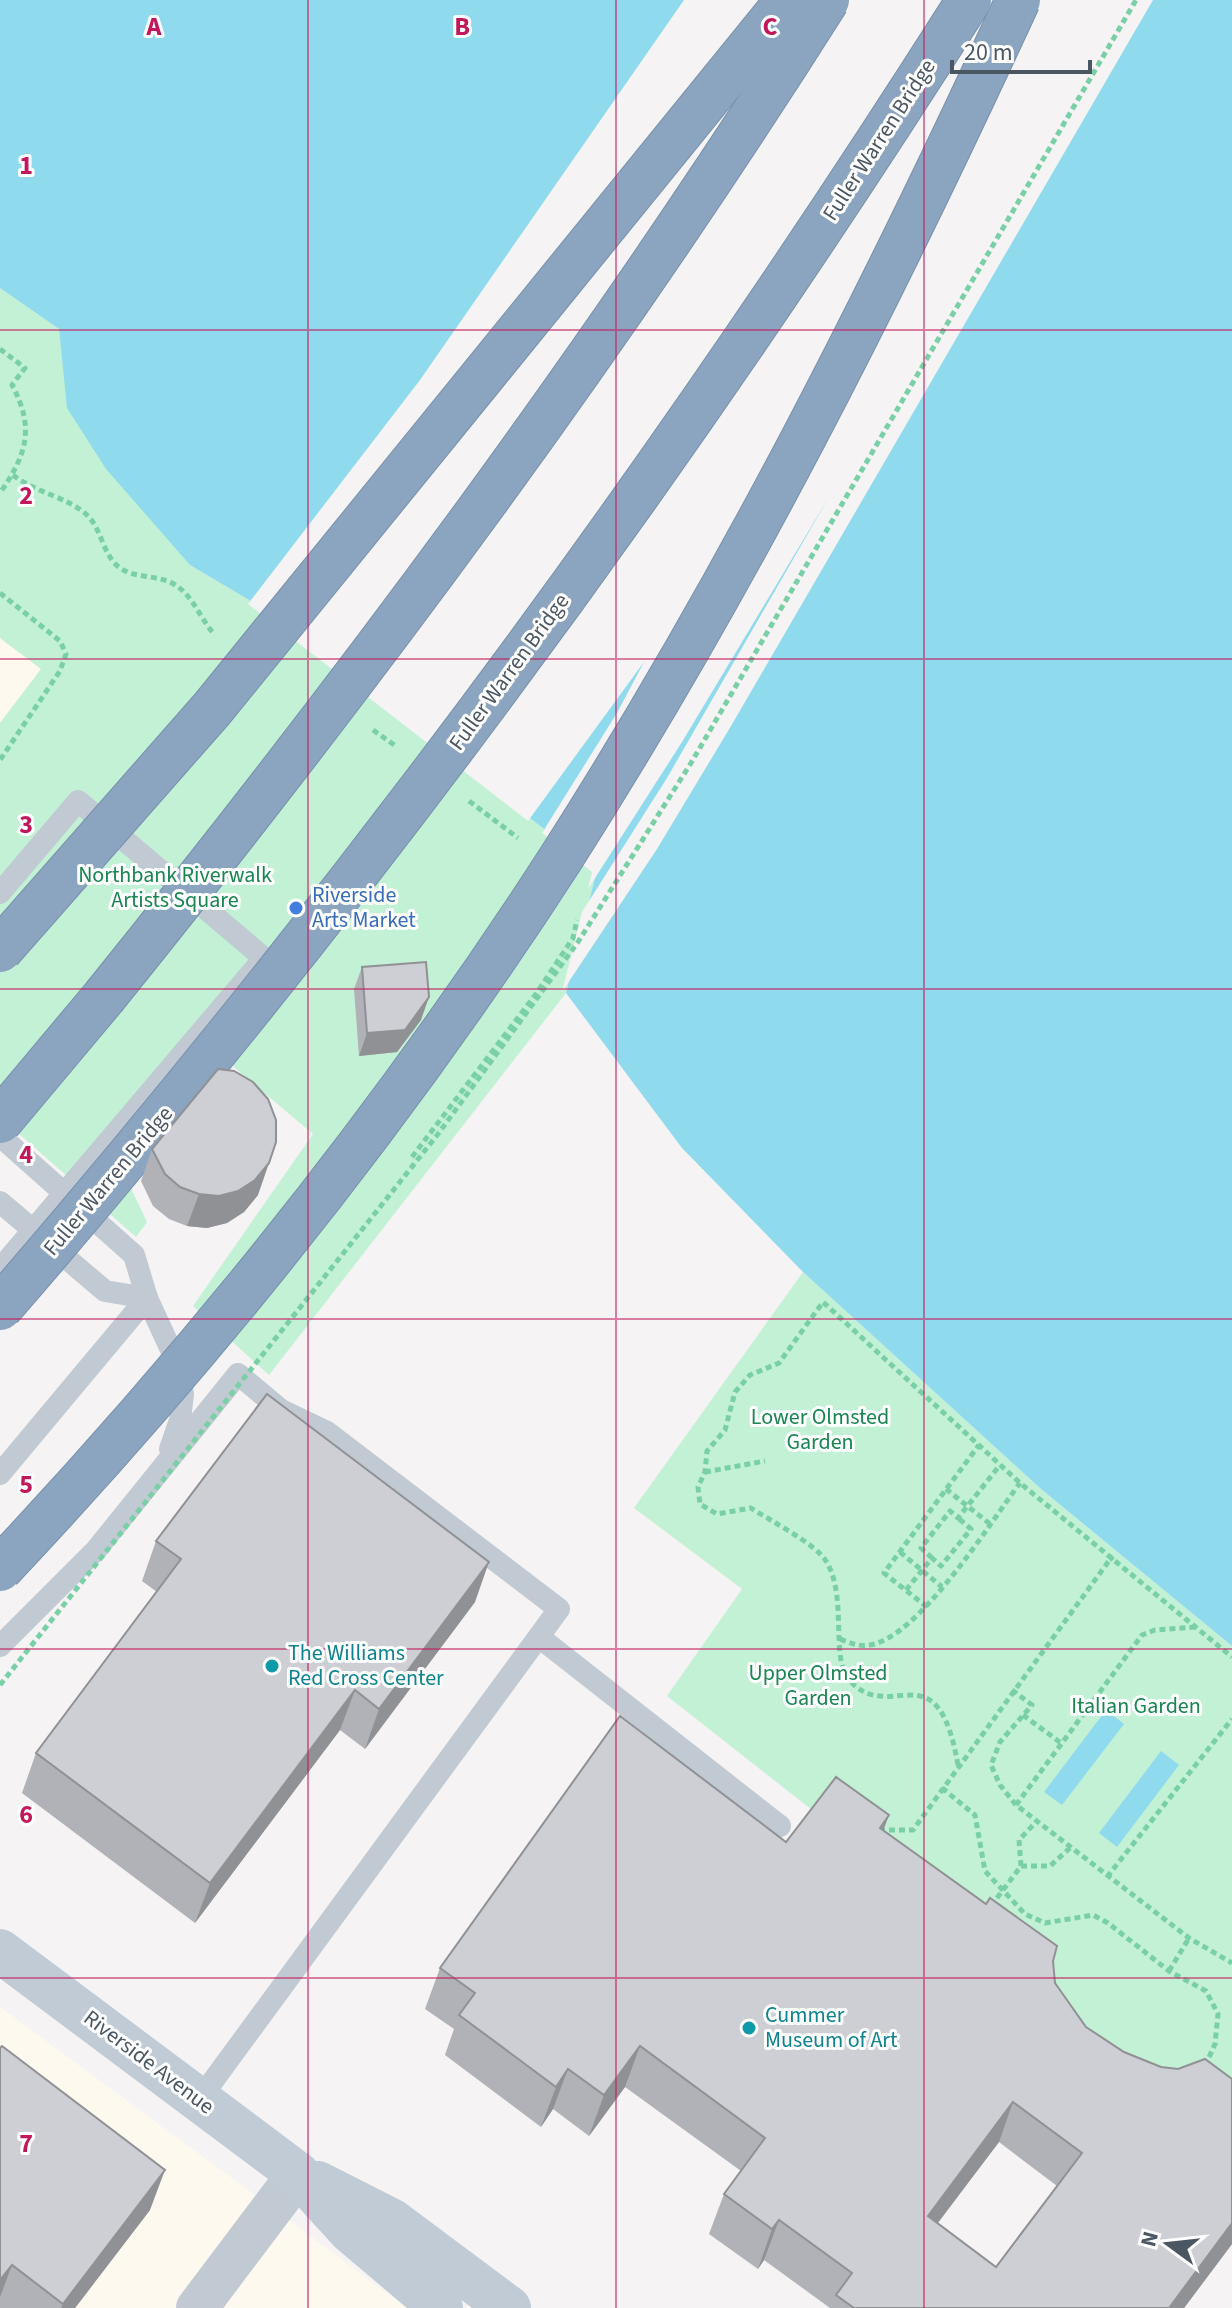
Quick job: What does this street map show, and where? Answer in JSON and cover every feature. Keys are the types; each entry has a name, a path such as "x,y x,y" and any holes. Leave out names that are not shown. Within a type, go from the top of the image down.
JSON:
{"highway":[{"path":"0,950 212,709 788,0"},
{"path":"0,1121 188,893 400,619 610,325 827,0"},
{"name":"Fuller Warren Bridge","path":"0,1308 123,1165 310,933 503,681 744,343 969,0"},
{"path":"0,1569 128,1429 290,1235 420,1063 551,872 646,720 792,463 893,266 1018,0"}],"main road":[{"name":"Riverside Avenue","path":"0,1951 298,2174 391,2220 509,2308"},
{"name":"Riverside Avenue","path":"298,2174 350,2231 441,2308"}],"street":[{"path":"197,2308 298,2174"}],"lane":[{"path":"0,893 78,801 264,958 0,1269"},
{"path":"0,1136 134,1255 147,1298 171,1343 183,1394 176,1432 157,1476"},
{"path":"0,1202 105,1291 147,1298"},
{"path":"0,1474 147,1298"},
{"path":"0,1646 96,1550 238,1374 281,1410 327,1432 559,1609 199,2100"},
{"path":"539,1637 780,1826"}],"path":[{"path":"0,349 25,368 12,385 27,424 19,462 0,493"},
{"path":"0,593 60,641 66,654 60,671 0,760"},
{"path":"958,1765 952,1727 943,1711 928,1699 911,1694 863,1692 846,1677 840,1639 838,1585 825,1558 751,1508 717,1514 700,1504 698,1487 705,1472 707,1451 725,1430 735,1392 750,1375 779,1363 823,1302 1020,1483 1231,1657"},
{"path":"927,1607 884,1573 979,1445"},
{"path":"705,1472 765,1461"},
{"path":"958,1518 1000,1465"},
{"path":"840,1639 857,1645 871,1645 885,1639 927,1607 1020,1483"},
{"path":"946,1489 990,1524"},
{"path":"950,1511 958,1518 971,1529 941,1566 921,1548 950,1511"},
{"path":"900,1552 942,1587"},
{"path":"906,1590 932,1558"},
{"path":"870,1830 913,1830 1111,1558"},
{"path":"1016,1805 1142,1635 1155,1630 1195,1627"},
{"path":"1012,1690 1032,1705 1000,1742 991,1765 1000,1785 1016,1805 1189,1938 1232,1963"},
{"path":"1023,1715 1061,1743"},
{"path":"1107,1877 1232,1719"},
{"path":"942,1788 975,1815 985,1871 1025,1914 1045,1923 1093,1915 1108,1923 1169,1971 1206,1991 1218,2014 1215,2044 1205,2067 1214,2074"},
{"path":"988,1910 1021,1866 1019,1840 1037,1821"},
{"path":"880,1846 881,1831"},
{"path":"1021,1866 1050,1866 1070,1848"},
{"path":"1169,1971 1189,1938"}],"shaded area":[{"path":"0,638 41,669 0,723"},
{"path":"0,2007 236,2181 407,2308 0,2308"}],"green space":[{"name":"Northbank Riverwalk Artists Square","path":"0,288 59,329 68,408 190,565 249,600 597,870 566,993 269,1375 193,1306 313,1134 210,1047 127,1180 147,1222 136,1237 0,1117 0,723 41,669 0,638"},
{"path":"803,1272 1041,1489 1232,1646 1232,2130 1164,2109 821,1817 667,1696 742,1589 634,1508"}],"water":[{"path":"0,0 1232,0 1232,1646 1041,1489 803,1272 682,1148 566,993 597,870 249,600 190,565 106,469 67,408 59,329 0,288"},
{"path":"1106,1710 1124,1724 1062,1805 1044,1792"},
{"path":"1161,1751 1179,1765 1117,1847 1099,1833"}],"pier":[{"path":"684,0 1153,0 731,726 657,849 562,992 582,912 667,778 829,497 682,742 588,889 592,872 542,833 617,713 644,662 528,821 248,604 420,380"}],"building":[{"path":"426,962 429,997 405,1030 367,1033 362,967"},
{"path":"218,1069 234,1071 253,1082 268,1099 276,1120 276,1142 269,1163 255,1180 238,1191 219,1196 199,1194 180,1187 165,1174 152,1149"},
{"name":"The Williams Red Cross Center","path":"267,1394 489,1562 379,1709 355,1690 210,1883 36,1753 181,1559 156,1541"},
{"name":"Cummer Museum of Art","path":"620,1716 786,1842 836,1777 889,1815 880,1828 986,1904 990,1898 1057,1946 1053,1961 1055,1983 1086,2027 1124,2052 1161,2067 1178,2069 1205,2059 1232,2079 1232,2223 1169,2308 854,2308 836,2295 852,2273 779,2220 772,2229 724,2194 765,2138 640,2046 604,2095 568,2069 556,2087 459,2015 475,1993 440,1968","holes":["1013,2102 1082,2153 996,2267 928,2216"]},
{"path":"2,2046 165,2170 63,2304 12,2265 0,2280"}],"place":[{"name":"Riverside Arts Market","path":"296,908"},
{"name":"The Williams Red Cross Center","path":"272,1666"},
{"name":"Cummer Museum of Art","path":"749,2028"}],"park label":[{"name":"Lower Olmsted Garden","path":"820,1430"},
{"name":"Upper Olmsted Garden","path":"818,1686"},
{"name":"Italian Garden","path":"1136,1706"}]}
